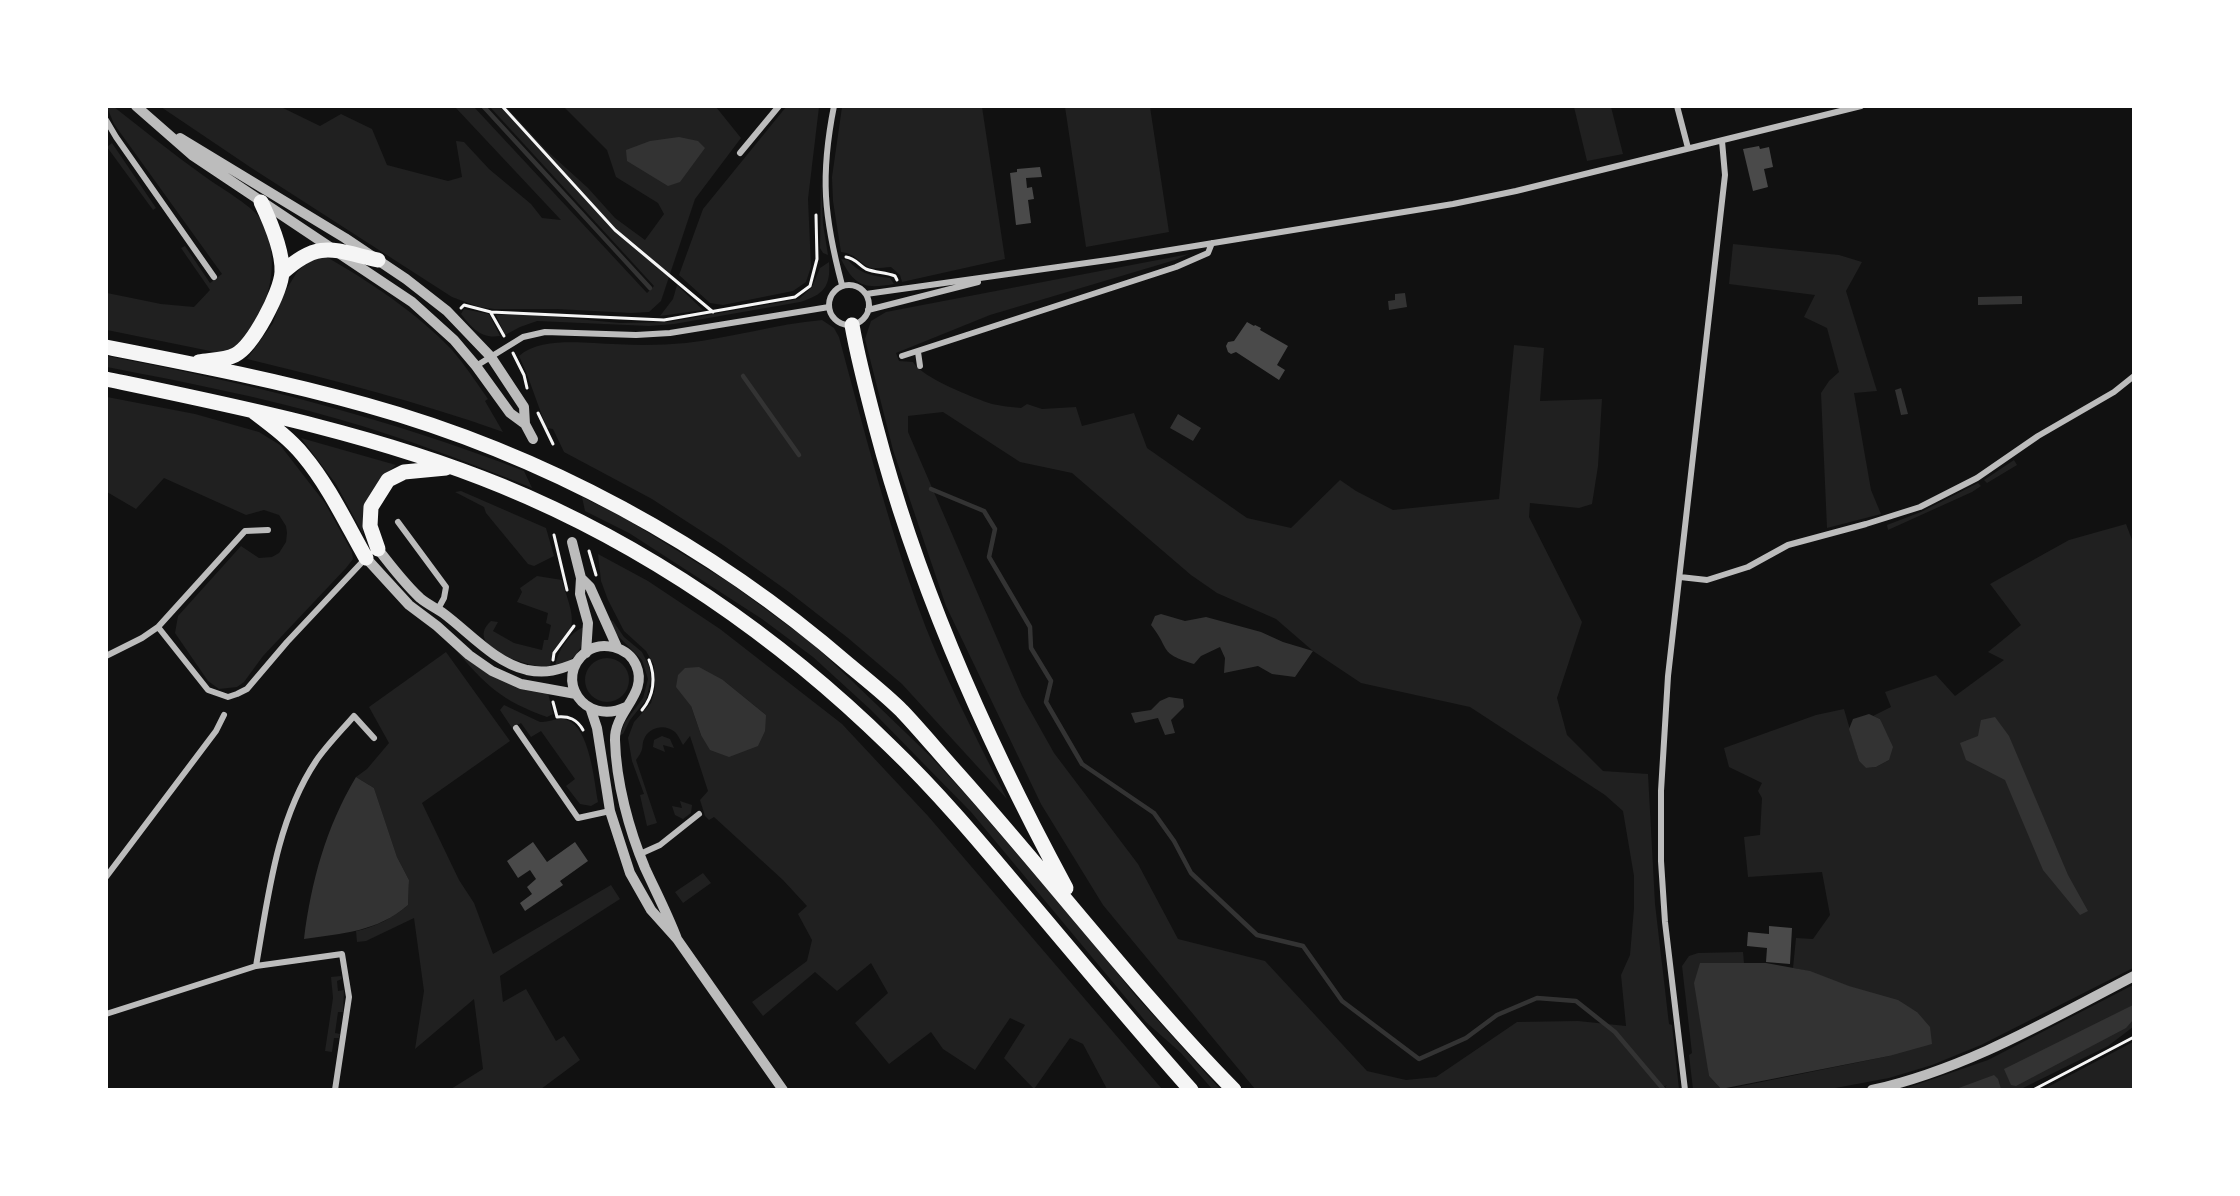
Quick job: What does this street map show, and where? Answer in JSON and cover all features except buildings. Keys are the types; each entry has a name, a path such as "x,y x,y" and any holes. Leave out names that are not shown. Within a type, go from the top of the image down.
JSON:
{"highway":[{"path":"190,363 235,355 248,344 269,309 282,273 278,247 261,202"},
{"path":"282,273 299,258 318,249 335,250 378,260"},
{"path":"852,325 858,358 882,450 912,547 933,602 982,720 1022,805 1081,914"},
{"path":"106,347 190,363 367,405 478,443 556,476 620,506 681,541 808,629 900,709 1010,831 1153,1003 1234,1089"},
{"path":"106,379 249,409 362,438 501,485 588,525 712,599 815,678 890,746 960,819 1139,1031 1191,1089"},
{"path":"249,409 281,433 302,454 372,553"},
{"path":"372,553 371,507 388,480 404,472 452,468"}],"street":[{"path":"136,106 192,155 412,302 454,340 510,413 525,424"},
{"path":"740,153 779,106"},
{"path":"834,106 825,164 825,201 830,236 842,285"},
{"path":"1677,106 1688,148"},
{"path":"866,294 1212,243 1463,202 1861,106"},
{"path":"106,120 214,277"},
{"path":"159,125 378,260 447,311 491,357 524,407 525,424 533,440"},
{"path":"1685,1089 1668,948 1661,861 1661,791 1668,676 1725,175 1722,141"},
{"path":"902,356 1176,267 1208,253 1212,243"},
{"path":"868,309 1008,274"},
{"path":"842,285 856,285 866,294 868,309 864,319 852,325 839,323 830,313 831,294 842,285"},
{"path":"476,366 523,337 545,332 636,335 670,333 829,307"},
{"path":"918,352 920,366"},
{"path":"1680,577 1707,580 1748,567 1788,545 1920,507 1977,478 2038,436 2114,392 2133,376"},
{"path":"398,522 446,587 444,598 438,609"},
{"path":"106,657 158,627 245,531 268,531"},
{"path":"572,542 581,578 580,594 588,623 586,653"},
{"path":"372,553 399,575 421,598 486,648 504,661 526,670 551,672 576,663 595,647 617,647 627,653 635,663 639,674 639,686 634,698 615,712 603,713 591,710 582,703 576,693 573,683 576,663"},
{"path":"158,627 208,690 228,697 237,694 247,688 287,642 372,553"},
{"path":"372,553 409,605 492,671 521,684 576,693"},
{"path":"581,578 590,587 617,647"},
{"path":"626,706 617,724 615,738 625,807 640,854 677,939"},
{"path":"591,710 597,728 610,811 623,855 639,890 651,910 677,939 783,1089"},
{"path":"106,877 216,731 224,715"},
{"path":"256,966 275,862 300,792 316,761 354,716 374,738"},
{"path":"516,728 578,818 610,811"},
{"path":"640,854 660,845 699,814"},
{"path":"106,1014 256,966 342,954 349,996 335,1089"},
{"path":"1872,1089 1923,1076 1986,1052 2133,976"}],"path":[{"path":"502,106 615,230 659,264 713,312"},
{"path":"840,256 852,257 863,267 876,273 888,273 895,276 901,288"},
{"path":"464,305 491,312 664,320 795,297 810,286 817,259"},
{"path":"491,312 503,335"},
{"path":"554,535 569,598"},
{"path":"552,662 554,653 575,627 573,617"},
{"path":"551,698 557,717 573,719 587,737"},
{"path":"2033,1089 2133,1037"}],"shaded area":[{"path":"107,107 114,107 192,168 249,207 259,217 265,228 272,264 269,289 252,327 243,340 230,349 215,352 107,330 107,293 161,304 194,307 210,290 181,248 185,246 210,283 222,274 114,124"},
{"path":"161,107 281,107 320,126 341,114 372,129 387,165 448,181 462,177 456,141 464,142 489,169 531,204 542,218 561,220 455,107 474,107 647,293 654,286 490,107 506,107 615,218 645,240 664,214 658,203 616,177 607,150 564,107 716,107 741,138 695,199 661,301 649,312 494,309 479,307 452,297"},
{"path":"786,107 819,107 808,199 811,267 806,282 793,291 723,305 710,303 679,275 703,209"},
{"path":"842,107 982,107 1005,259 902,282 900,275 891,267 871,268 851,255 841,252 833,201 832,177"},
{"path":"1065,107 1150,107 1169,232 1086,247"},
{"path":"1574,107 1611,107 1623,154 1587,161"},
{"path":"679,137 698,141 705,148 680,182 668,186 627,161 626,150 650,141"},
{"path":"112,143 156,208 153,210 107,147"},
{"path":"821,179 823,224 828,255 820,248"},
{"path":"1733,244 1839,255 1862,262 1846,291 1877,391 1854,393 1871,490 1881,514 1827,528 1821,393 1839,372 1827,328 1804,317 1815,295 1729,284"},
{"path":"1189,254 990,315 896,353 899,361 913,362 937,381 992,404 1021,408 1027,404 1042,409 1076,407 1082,426 1134,413 1147,448 1247,518 1291,528 1340,480 1393,510 1499,499 1514,345 1544,348 1540,401 1602,399 1598,466 1592,504 1579,508 1530,503 1529,517 1582,622 1557,698 1567,735 1603,771 1648,774 1655,904 1679,1089 1667,1089 1665,1087 1667,1085 1657,1090 1255,1089 1103,905 1041,804 946,606 893,450 865,339 871,321 886,312","holes":["943,412 1020,462 1072,473 1191,575 1217,593 1276,619 1313,651 1361,683 1470,707 1605,795 1623,811 1634,876 1630,955 1621,975 1626,1026 1578,1021 1517,1022 1436,1077 1406,1080 1367,1071 1265,961 1178,939 1138,864 1054,753 1022,696 908,432 908,416"]},
{"path":"325,256 392,298 438,336 457,356 488,399 485,401 503,432 376,392 247,359 273,323 283,295 297,272 306,263"},
{"path":"841,259 848,260 867,274 890,278 894,284 868,286 862,284 856,281"},
{"path":"829,262 827,284 820,293 808,299 674,324 649,326 537,321 505,335 496,315 524,314 620,323 669,322 799,299 812,287 820,268"},
{"path":"677,285 703,310 660,316 673,299"},
{"path":"1405,293 1407,307 1389,310 1388,301 1395,300 1395,294"},
{"path":"2022,296 2022,304 1978,305 1978,297"},
{"path":"464,309 489,314 500,336 487,336 478,331 461,314"},
{"path":"822,320 834,328 839,337 885,505 926,629 959,703 1007,799 902,684 848,638 723,545 652,499 564,452 553,429 547,428 519,356 535,347 554,343 663,345 720,338"},
{"path":"107,356 265,390 370,418 524,471 532,488 436,451 338,419 252,397 107,367"},
{"path":"1901,388 1908,414 1901,415 1895,390"},
{"path":"107,397 195,414 259,432 280,445 325,503 352,552 353,559 346,568 237,687 219,689 208,681 175,633 178,616 241,546 259,558 272,557 279,553 286,542 286,526 279,515 264,510 246,515 164,478 136,509 107,492"},
{"path":"1178,414 1201,428 1193,441 1170,428"},
{"path":"301,438 396,465 381,479 370,495 364,513 363,534 336,484"},
{"path":"2014,460 2017,465 1987,483 1984,480"},
{"path":"1978,483 1981,486 1972,492 1888,530 1887,525 1921,512"},
{"path":"461,491 546,528 554,556 534,566 528,564 486,513 484,507 455,492"},
{"path":"582,497 626,519 730,583 813,644 932,758 968,797 1087,935 1135,995 1220,1089 1212,1089 1181,1053 1146,1022 971,812 871,710 813,657 762,619 629,533 585,511"},
{"path":"2126,524 2134,545 2133,968 1981,1045 1932,1065 1889,1078 1830,1089 1722,1090 1889,1056 1917,1012 1885,997 1793,968 1796,938 1813,939 1830,915 1822,872 1748,877 1744,837 1760,835 1762,798 1758,791 1762,783 1729,767 1724,748 1816,715 1844,709 1859,761 1866,768 1876,767 1889,760 1880,719 1873,716 1891,707 1885,692 1936,675 1955,696 2004,660 1988,652 2021,625 1990,584 2069,540"},
{"path":"598,554 648,581 720,629 842,724 928,816 1162,1089 1107,1089 1083,1044 1070,1038 1034,1089 1004,1058 1025,1025 1010,1018 975,1070 943,1049 931,1032 889,1064 855,1023 888,993 871,963 837,991 815,972 763,1016 752,1002 807,961 812,940 798,914 807,906 783,880 714,817 709,820 705,816 700,800 708,791 690,736 683,745 675,732 663,727 655,728 648,733 636,760 657,823 647,826 640,795 644,794 632,761 628,738 634,722 651,703 655,689 654,665 646,651 624,631 601,581","holes":["723,680 766,715 701,735 691,706"]},
{"path":"537,576 562,580 572,616 569,633 553,653 550,668 515,660 491,647 485,640 484,631 491,621 498,622 493,631 514,643 542,650 544,640 548,640 551,625 546,623 548,613 517,602 522,592 520,588"},
{"path":"1161,614 1185,621 1206,617 1261,632 1283,642 1313,651 1295,677 1272,674 1258,666 1224,673 1225,658 1220,647 1201,656 1194,664 1175,657 1166,650 1151,625 1155,616"},
{"path":"609,620 613,621 624,637 642,652 649,666 651,679 646,700 630,720 623,734 620,735 625,722 643,698 648,679 642,660 615,633"},
{"path":"584,627 584,635 577,653 555,668 558,655 565,643"},
{"path":"455,649 498,678 548,693 553,714 547,717 506,698 485,682"},
{"path":"446,652 510,741 422,803 459,880 474,903 493,954 611,885 620,899 500,976 503,1002 526,989 556,1041 564,1036 580,1060 541,1089 451,1089 483,1069 474,999 415,1049 424,991 414,918 366,941 357,942 356,931 384,921 408,905 409,880 397,857 374,788 356,777 367,769 389,743 369,707"},
{"path":"607,658 616,659 623,664 628,671 628,689 623,696 616,701 607,702 598,701 591,696 586,689 585,680 586,671 591,664 598,659"},
{"path":"699,667 723,680 766,715 765,731 758,746 729,757 710,750 701,735 691,706 676,687 678,675 685,668"},
{"path":"1169,697 1183,699 1184,707 1171,720 1175,733 1165,735 1158,718 1135,723 1131,713 1151,710 1160,701"},
{"path":"504,705 540,722 564,719 575,725 581,733 590,756 598,802 591,806 580,804 566,786 575,779 541,731 531,737 521,723 512,728 500,710"},
{"path":"1869,714 1880,719 1893,747 1889,760 1876,767 1866,768 1859,761 1849,729 1853,719"},
{"path":"1995,717 2009,736 2068,875 2088,911 2080,915 2043,870 2005,780 1966,760 1960,743 1978,736 1981,720"},
{"path":"662,736 670,739 674,748 663,745 665,752 653,747 654,740"},
{"path":"356,777 374,788 397,857 409,880 408,905 372,926 346,933 304,939 321,855 336,815"},
{"path":"680,801 692,805 691,813 683,819 675,815 672,806 682,808"},
{"path":"703,873 711,883 683,903 675,892"},
{"path":"1743,952 1744,963 1700,963 1709,1076 1721,1089 1693,1089 1689,1055 1692,1053 1682,966 1689,956 1698,953"},
{"path":"1700,963 1766,963 1810,971 1849,986 1898,1000 1917,1012 1930,1027 1932,1044 1889,1056 1721,1089 1709,1076 1694,983"},
{"path":"341,976 342,979 337,981 338,991 344,990 343,1012 338,1012 335,1033 340,1034 339,1038 334,1038 332,1052 325,1051 333,998 331,977"},
{"path":"2133,985 2133,1027 2108,1046 2021,1089 1901,1090 1988,1060"},
{"path":"2133,1005 2133,1020 2126,1028 2016,1086 2011,1085 2004,1069"},
{"path":"2133,1042 2133,1089 2042,1090"},
{"path":"1994,1075 2001,1089 1956,1089"}],"waterway":[{"path":"483,106 650,288"},
{"path":"743,376 799,455"},
{"path":"931,489 984,511 995,529 989,557 1030,627 1031,648 1051,681 1046,702 1082,764 1154,813 1174,841 1191,873 1257,935 1303,946 1342,1001 1419,1059 1466,1038 1497,1015 1537,998 1576,1001 1615,1032 1664,1090"}]}
